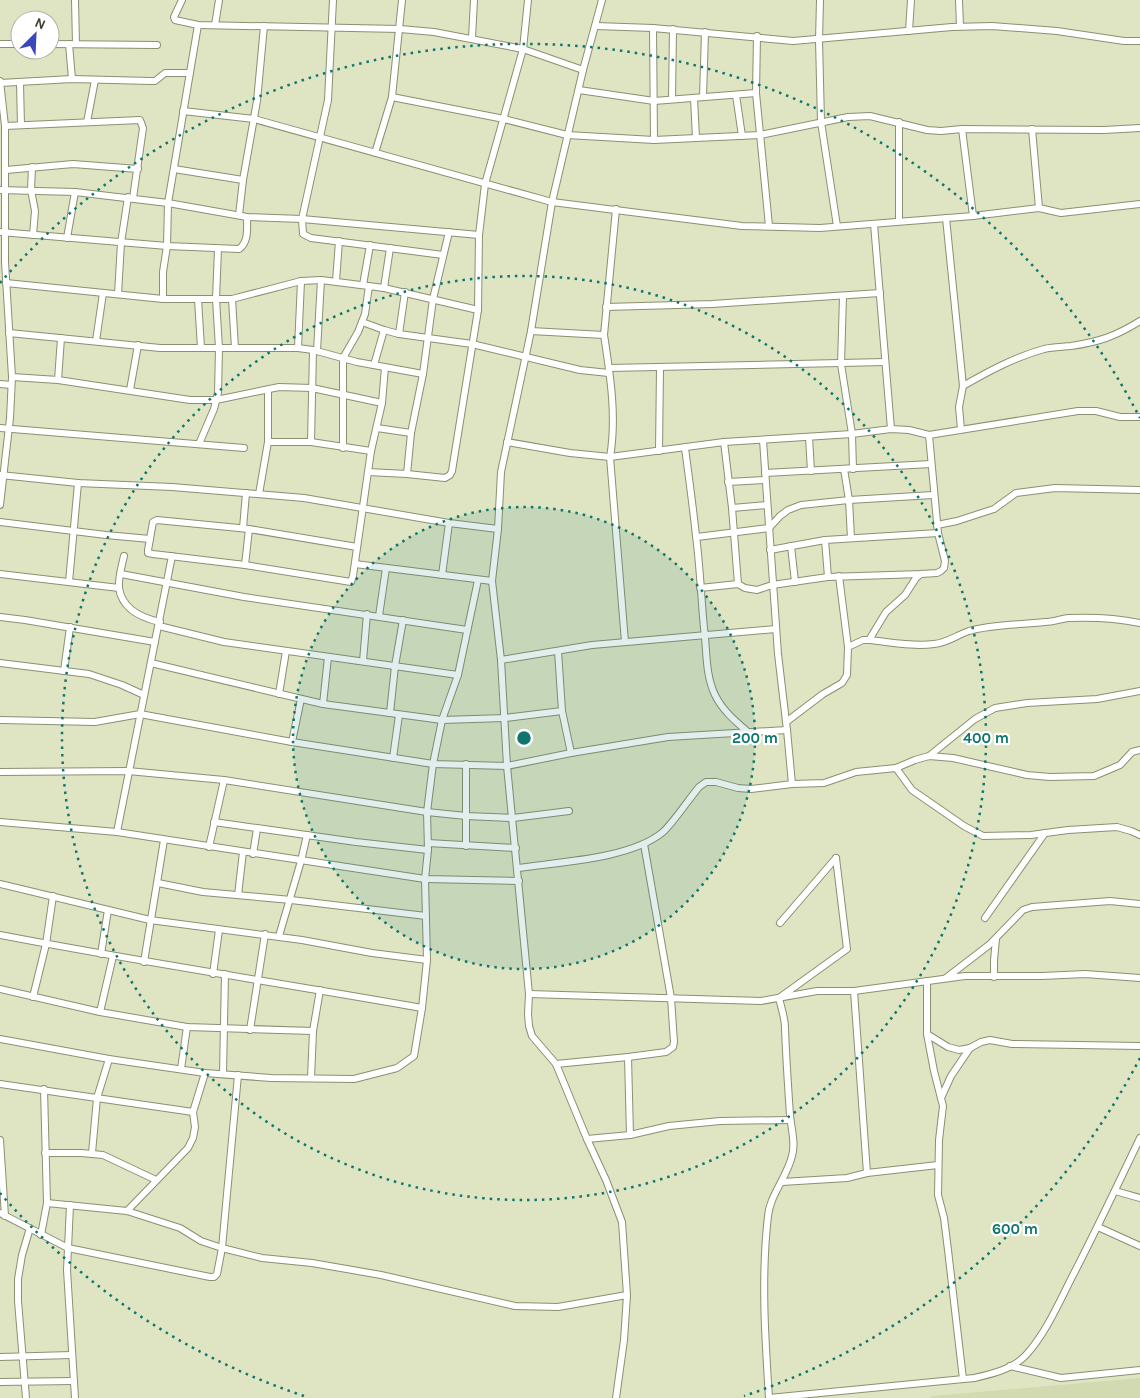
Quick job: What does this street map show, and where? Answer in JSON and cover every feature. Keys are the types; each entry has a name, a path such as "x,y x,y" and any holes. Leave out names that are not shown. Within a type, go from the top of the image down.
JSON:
{"street":[{"path":"72,79 75,0"},
{"path":"182,0 174,19 198,25 400,29 434,32 523,49 583,70"},
{"path":"215,25 219,0"},
{"path":"333,0 330,28 330,83 321,138 302,219 302,231 305,236 444,255"},
{"path":"375,153 392,97 402,0"},
{"path":"472,38 474,0"},
{"path":"368,472 445,478 452,472 478,310 479,235 485,184 523,49 528,0"},
{"path":"602,0 583,70 552,202 531,331 501,472 498,529 492,582 501,660 507,766 529,994 528,1020 532,1036 556,1064 622,1222 627,1295 624,1340 616,1398"},
{"path":"820,0 821,122 837,226"},
{"path":"909,31 911,0"},
{"path":"959,0 960,26"},
{"path":"163,299 168,203 198,25"},
{"path":"239,216 243,180 254,119 264,26"},
{"path":"596,26 674,29 793,41 960,26 1015,27 1140,41"},
{"path":"653,28 654,140"},
{"path":"672,99 674,29"},
{"path":"703,97 705,32"},
{"path":"756,36 756,93 769,226"},
{"path":"60,44 157,45"},
{"path":"0,505 9,428 12,377 6,283 2,262 2,190 6,170 5,126 1,106 0,82 20,83 72,79 155,81 164,73 190,73"},
{"path":"87,122 95,80"},
{"path":"20,83 21,125"},
{"path":"579,90 654,101 756,93"},
{"path":"736,95 742,136"},
{"path":"392,97 504,119 567,135 654,140 760,135 848,117 870,116 927,130 941,131 962,129 1104,130 1140,128"},
{"path":"694,98 696,138"},
{"path":"183,111 254,119 552,202 742,226 820,228 973,216 1039,208 1061,213 1140,204"},
{"path":"5,126 140,120 143,128 138,169 121,242 118,294"},
{"path":"898,222 899,122"},
{"path":"962,129 973,216"},
{"path":"1032,129 1039,208"},
{"path":"6,170 73,164 138,169"},
{"path":"32,167 31,190 35,211 34,236"},
{"path":"174,169 243,180"},
{"path":"2,190 75,192 168,203 247,217 302,219 479,235"},
{"path":"67,238 75,192"},
{"path":"616,209 604,335 609,371 613,435 610,457 625,642"},
{"path":"2,233 218,250 239,249 244,246 246,241 247,217"},
{"path":"946,218 963,386 959,407 961,429"},
{"path":"874,224 891,429"},
{"path":"407,474 411,433 433,299 449,232"},
{"path":"336,281 339,241"},
{"path":"343,448 343,358 365,314 370,245"},
{"path":"384,288 390,248"},
{"path":"199,444 218,393 219,348 216,299 218,250"},
{"path":"6,283 163,299 232,299 301,280 321,280 405,292 478,310"},
{"path":"298,348 301,280"},
{"path":"312,442 312,388 321,280"},
{"path":"399,334 405,292"},
{"path":"606,308 712,304 880,292"},
{"path":"96,341 104,293"},
{"path":"843,296 841,364 852,434 853,469"},
{"path":"198,299 201,348"},
{"path":"232,299 235,348"},
{"path":"362,322 399,334 472,344 580,370 609,371 885,362"},
{"path":"963,386 989,371 1018,358 1046,348 1098,342 1121,333 1140,322"},
{"path":"374,365 384,330"},
{"path":"531,331 604,335"},
{"path":"9,333 160,348 298,348 315,350 374,365 422,374"},
{"path":"58,380 61,338"},
{"path":"130,390 138,345"},
{"path":"357,547 246,529 157,520 152,522 148,550 150,554 245,565 348,583 352,580 355,564 362,507 371,450 382,403 385,367"},
{"path":"659,451 660,368"},
{"path":"12,377 58,380 190,400 216,400 279,387 312,388 343,393 382,403"},
{"path":"0,384 11,385"},
{"path":"260,494 268,442 268,390"},
{"path":"507,442 570,453 610,457 724,442 852,434 891,429 909,430 929,435 1078,411 1096,410 1120,417 1140,417"},
{"path":"0,428 244,448"},
{"path":"377,428 411,433"},
{"path":"700,588 738,584 745,588 757,590 772,585 828,577 937,573 944,568 945,561 938,533 933,495 929,435"},
{"path":"809,436 812,470"},
{"path":"762,440 772,585 792,784"},
{"path":"268,442 312,442 343,448 371,450"},
{"path":"724,442 738,584"},
{"path":"685,448 697,537 706,658 715,694 722,708 748,732"},
{"path":"728,482 812,470 931,464"},
{"path":"844,469 849,500 851,538"},
{"path":"2,476 304,498 450,523 498,529"},
{"path":"69,582 78,483"},
{"path":"937,525 957,521 994,509 1016,493 1055,488 1140,490"},
{"path":"245,565 246,493"},
{"path":"697,537 769,528 788,510 801,506 849,500 933,495"},
{"path":"732,508 767,505"},
{"path":"0,522 150,539"},
{"path":"442,575 450,523"},
{"path":"770,550 825,540 938,533"},
{"path":"825,540 828,577"},
{"path":"791,546 795,582"},
{"path":"124,556 119,588 125,602 138,616 159,624 224,642 458,675"},
{"path":"117,832 172,556"},
{"path":"355,564 492,582"},
{"path":"379,616 386,568"},
{"path":"0,574 119,588"},
{"path":"121,574 244,597 467,630"},
{"path":"869,640 886,612 905,596 916,578 921,574"},
{"path":"786,722 844,680 847,675 848,647 839,576"},
{"path":"0,1039 109,1059 205,1072 271,1078 354,1078 397,1068 414,1056 427,960 425,879 428,847 427,812 433,764 442,720 458,675 478,580"},
{"path":"363,661 367,614"},
{"path":"0,617 155,642"},
{"path":"848,647 863,640 934,644 976,630 1066,618 1101,617 1140,623"},
{"path":"390,713 395,666 403,620"},
{"path":"64,671 70,627"},
{"path":"501,660 558,650 625,642 776,629"},
{"path":"558,650 562,711 571,752"},
{"path":"279,694 286,651"},
{"path":"323,704 328,657"},
{"path":"0,663 89,674 122,685 144,696"},
{"path":"151,663 323,704 442,720 505,718 562,711"},
{"path":"929,756 975,719 995,708 1027,703 1097,699 1140,691"},
{"path":"292,742 300,699"},
{"path":"0,720 95,722 140,714 292,742 433,764 507,766 571,752 668,736 787,730"},
{"path":"393,758 399,714"},
{"path":"518,868 604,856 644,844 663,832 699,787 706,782 716,782 751,789 792,784 824,783 856,772 896,768 929,756 953,758 1028,776 1094,776 1120,765 1132,752 1140,750"},
{"path":"466,764 466,846"},
{"path":"896,768 912,790 974,832 983,836 1117,827 1140,835"},
{"path":"0,772 128,771 224,780 427,812 466,816 513,818 569,811"},
{"path":"209,847 224,780"},
{"path":"0,822 117,832 425,879 519,881"},
{"path":"214,822 307,836 428,847 516,848"},
{"path":"253,854 257,829"},
{"path":"985,918 1044,833"},
{"path":"279,936 291,900 307,836"},
{"path":"144,962 164,840"},
{"path":"556,1064 666,1052 673,1047 671,998 644,844"},
{"path":"238,895 244,852"},
{"path":"779,998 847,949 836,858 780,923"},
{"path":"158,883 191,890 426,916"},
{"path":"0,884 150,920 279,936 372,953 427,960"},
{"path":"33,997 46,944 53,896"},
{"path":"946,978 996,939 1023,910 1032,906 1110,901 1140,904"},
{"path":"101,954 108,910"},
{"path":"213,974 219,930"},
{"path":"250,1030 265,934"},
{"path":"0,935 213,974 257,979 422,1008"},
{"path":"994,977 996,939"},
{"path":"100,1012 112,956"},
{"path":"223,1074 225,974"},
{"path":"529,994 761,1001 817,991 854,991 965,976 1085,974 1140,978"},
{"path":"927,981 927,1034 943,1106 939,1140 938,1195 943,1212 963,1379"},
{"path":"0,989 100,1012 187,1027 313,1031"},
{"path":"311,1078 313,1031 320,990"},
{"path":"854,991 867,1173"},
{"path":"779,998 785,1026 793,1155 771,1202 768,1214 764,1259 766,1353 770,1398 963,1379 996,1373 1025,1356 1038,1338 1064,1293 1140,1138"},
{"path":"181,1069 187,1027"},
{"path":"927,1034 948,1047 959,1050 990,1040 1012,1044 1140,1046"},
{"path":"941,1098 951,1076 970,1048"},
{"path":"628,1057 630,1135"},
{"path":"92,1153 97,1098 109,1059"},
{"path":"127,1211 188,1148 193,1138 195,1127 193,1112 205,1072"},
{"path":"0,1140 3,1214 68,1248 214,1277 217,1274 222,1248 238,1075"},
{"path":"0,1084 193,1112"},
{"path":"42,1235 47,1203 44,1089"},
{"path":"587,1139 630,1135 669,1126 720,1121 790,1120"},
{"path":"45,1153 92,1153 102,1155 156,1180"},
{"path":"782,1182 847,1178 867,1173 938,1165"},
{"path":"1115,1192 1140,1198"},
{"path":"47,1203 127,1211 180,1228 201,1240 222,1248 262,1258 312,1263 381,1274 515,1306 558,1307 627,1295"},
{"path":"70,1205 67,1270 75,1398"},
{"path":"1098,1227 1140,1246"},
{"path":"26,1398 18,1279 22,1255 30,1228"},
{"path":"0,1357 72,1354"},
{"path":"1010,1366 1061,1378 1140,1370"},
{"path":"0,1382 74,1381"}],"shaded area":[{"path":"1140,1378 1140,1398 931,1398 931,1396"}]}
